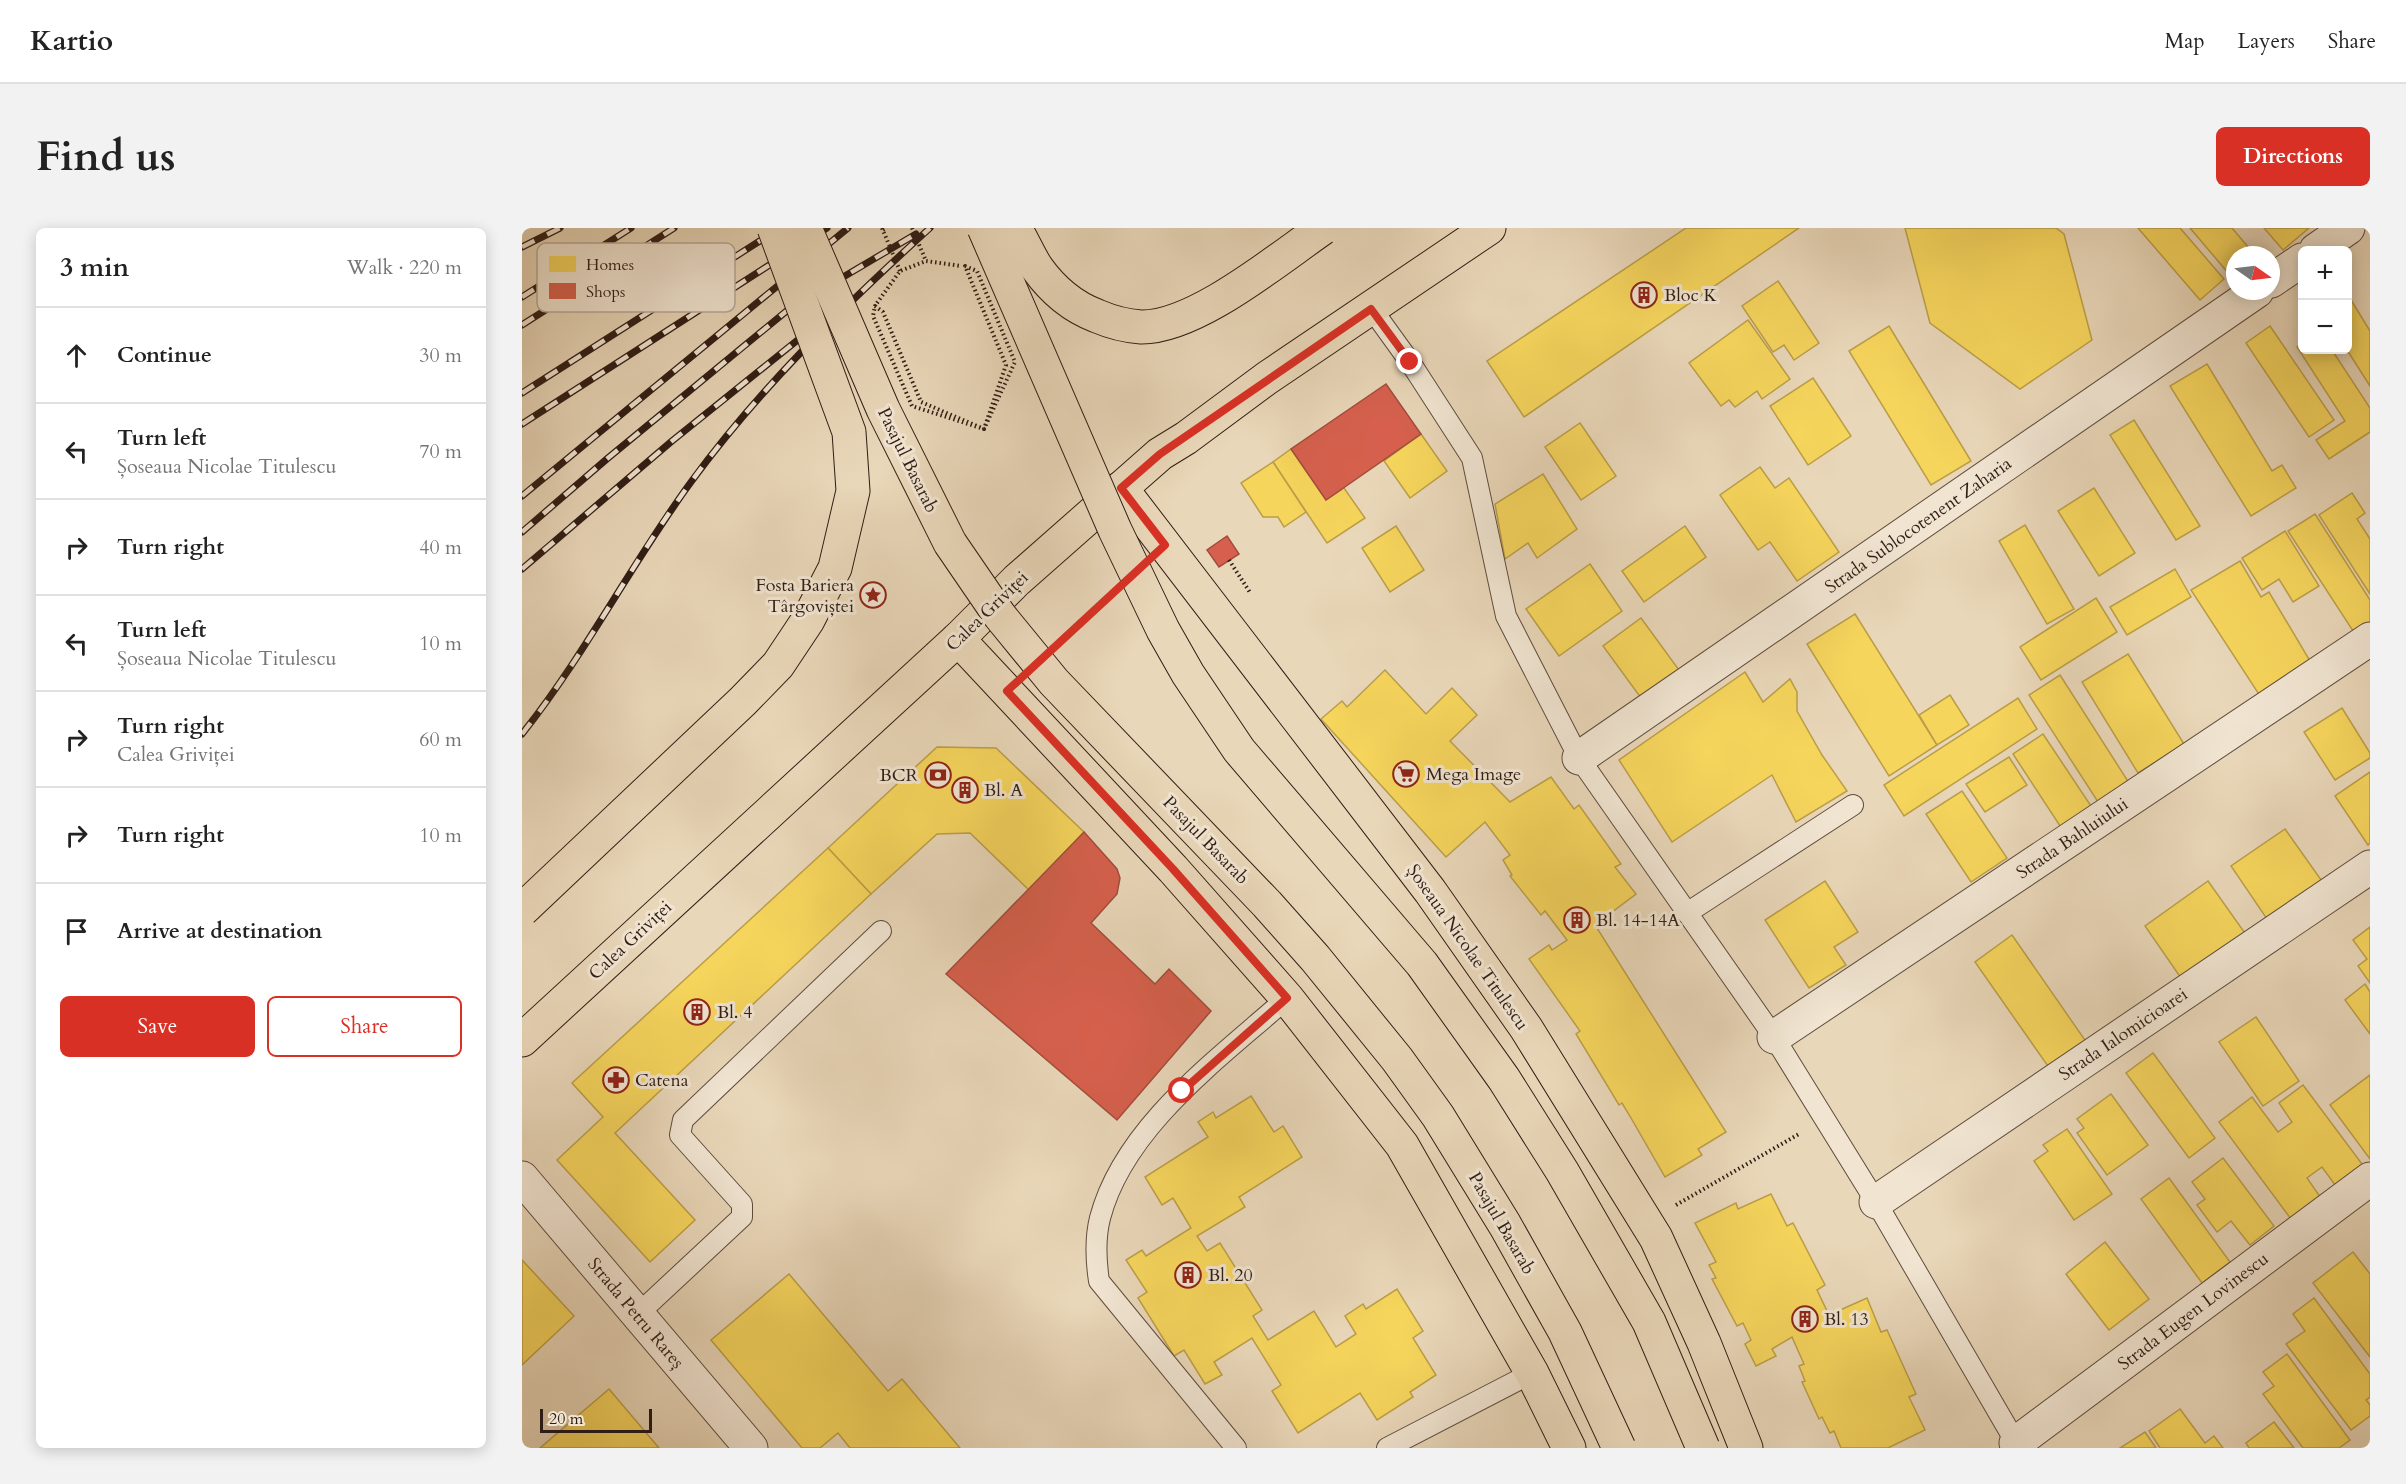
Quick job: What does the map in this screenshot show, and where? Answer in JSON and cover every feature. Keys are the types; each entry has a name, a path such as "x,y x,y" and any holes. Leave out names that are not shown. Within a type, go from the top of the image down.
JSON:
{"main road":[{"path":"522,910 743,701 777,665 808,620 835,568 853,491 849,432 774,228"},
{"name":"Pasajul Basarab","path":"805,228 883,409 950,543 1000,616 1054,682 1267,904 1397,1059 1438,1116 1505,1225 1565,1332 1619,1448"},
{"path":"984,228 1115,530 1163,630 1188,674 1239,750 1422,964 1504,1079 1562,1171 1649,1322 1703,1448"},
{"path":"1015,228 1038,268 1062,295 1085,311 1114,323 1142,327 1175,321 1207,307 1323,228"},
{"name":"Calea Griviței","path":"522,1040 958,639 1017,580 1160,454 1489,228"},
{"name":"Șoseaua Nicolae Titulescu","path":"1121,488 1430,891 1526,1028 1647,1222 1704,1343 1746,1448"},
{"path":"958,639 1173,869 1287,998 1402,1145 1532,1373 1569,1448"}],"street":[{"path":"2322,246 2348,228"},
{"path":"2280,275 2298,263"},
{"name":"Strada Sublocotenent Zaharia","path":"1579,758 2244,300"},
{"name":"Strada Bahluiului","path":"1773,1037 2370,639"},
{"name":"Strada Ialomicioarei","path":"1876,1202 2370,867"},
{"name":"Strada Petru Rareș","path":"522,1178 751,1448"},
{"name":"Strada Eugen Lovinescu","path":"2018,1445 2370,1179"}],"lane":[{"path":"1371,309 1410,362 1472,458 1506,616 1579,758 1773,1037 1876,1202 2018,1445"},
{"path":"1687,913 1853,805"},
{"path":"638,1314 742,1217 742,1204 680,1135 683,1120 881,931"},
{"path":"1236,1448 1099,1281 1096,1258 1100,1218 1118,1171 1144,1134 1182,1091 1287,998"},
{"path":"1387,1448 1532,1373"}],"path":[{"path":"912,228 926,261"},
{"path":"884,229 900,271"},
{"path":"875,306 900,271 926,261 965,266"},
{"path":"984,429 1015,362"},
{"path":"984,429 1006,365"},
{"path":"921,402 984,429"},
{"path":"912,406 984,429"},
{"path":"1060,642 1112,594"},
{"path":"1647,1222 1824,1120"}],"building: Homes":[{"name":"Bloc K","path":"1686,228 1799,228 1524,417 1487,361"},
{"path":"1905,228 2056,228 2064,234 2092,340 2020,389 1930,323"},
{"path":"2138,228 2180,228 2224,279 2200,300"},
{"path":"2190,228 2232,228 2247,246 2226,246 2226,270"},
{"path":"2264,228 2309,228 2283,250"},
{"path":"1778,281 1819,343 1794,360 1784,345 1773,352 1742,306"},
{"path":"2352,302 2370,331 2370,386 2350,354 2352,354"},
{"path":"1748,320 1790,379 1762,399 1757,391 1735,407 1729,400 1721,406 1689,363"},
{"path":"1889,326 1971,461 1931,485 1849,351"},
{"path":"2270,326 2334,420 2309,437 2246,343"},
{"path":"2302,354 2335,354 2370,408 2370,432 2329,459 2316,440 2345,421"},
{"path":"2207,364 2272,471 2282,465 2296,488 2251,516 2170,386"},
{"path":"1813,378 1851,436 1808,465 1770,406"},
{"path":"2134,420 2200,526 2176,540 2110,435"},
{"path":"1580,423 1616,476 1581,500 1545,447"},
{"path":"1421,434 1447,471 1410,498 1384,461"},
{"path":"1291,449 1326,500 1344,488 1365,518 1327,543 1273,462"},
{"path":"1273,462 1306,512 1284,527 1278,517 1263,517 1241,483"},
{"path":"1760,467 1775,488 1789,478 1839,552 1797,581 1770,542 1758,550 1720,495"},
{"path":"1543,474 1577,529 1537,558 1528,543 1505,559 1495,504"},
{"path":"2094,488 2135,553 2099,576 2058,511"},
{"path":"2352,493 2365,513 2357,519 2370,539 2370,594 2319,515"},
{"path":"2315,514 2370,600 2370,623 2355,634 2288,531"},
{"path":"2025,525 2074,609 2047,624 1999,541"},
{"path":"1396,526 1424,570 1390,592 1362,548"},
{"path":"1685,526 1706,557 1644,602 1622,571"},
{"path":"2285,531 2319,586 2293,602 2279,579 2262,590 2242,558"},
{"path":"2240,561 2261,597 2269,592 2313,666 2262,699 2191,590"},
{"path":"1590,564 1622,611 1559,656 1526,609"},
{"path":"2175,569 2191,597 2127,635 2110,607"},
{"path":"2096,598 2117,632 2041,680 2020,647"},
{"path":"1855,614 1937,745 1889,776 1807,644"},
{"path":"1641,618 1679,670 1641,698 1603,646"},
{"path":"2128,654 2184,744 2138,773 2082,682"},
{"name":"Bl. 14-14A","path":"1385,670 1426,714 1452,688 1477,715 1450,741 1510,802 1551,777 1574,809 1579,805 1621,864 1615,867 1636,894 1595,925 1726,1132 1698,1149 1702,1155 1665,1177 1622,1103 1619,1105 1576,1034 1580,1031 1529,959 1549,945 1552,950 1567,940 1545,911 1541,915 1510,876 1512,875 1503,860 1510,855 1485,822 1446,857 1321,719 1342,701 1347,707"},
{"path":"1745,672 1763,702 1790,679 1797,692 1797,711 1822,755 1847,791 1796,822 1772,775 1672,842 1619,760"},
{"path":"2060,675 2131,786 2100,805 2029,695"},
{"path":"1950,695 1969,725 1937,745 1919,715"},
{"path":"2018,698 2037,729 1904,816 1884,785"},
{"path":"2342,708 2370,753 2370,758 2335,780 2304,732"},
{"path":"2043,734 2095,812 2064,832 2013,754"},
{"name":"Bl. A","path":"937,747 996,748 1084,832 1029,890 970,833 937,834 871,894 828,848"},
{"path":"2009,757 2027,785 1985,812 1966,784"},
{"path":"2370,772 2370,843 2368,845 2335,796"},
{"path":"1962,791 2007,858 1971,882 1926,814"},
{"path":"2285,829 2324,884 2269,922 2231,866"},
{"name":"Bl. 4","path":"828,848 871,894 615,1133 695,1220 650,1262 557,1160 603,1117 572,1083"},
{"path":"1825,881 1858,932 1834,947 1846,965 1809,988 1765,920"},
{"path":"2208,881 2247,936 2183,981 2145,926"},
{"path":"2370,927 2370,983 2358,966 2367,959 2353,940"},
{"path":"2012,935 2087,1043 2050,1069 1975,962"},
{"path":"2365,984 2370,992 2370,1034 2345,1000"},
{"path":"2256,1017 2299,1081 2263,1106 2219,1042"},
{"path":"2153,1053 2215,1138 2189,1158 2126,1073"},
{"path":"2370,1075 2370,1159 2330,1105"},
{"path":"2303,1085 2365,1168 2338,1189 2322,1167 2307,1178 2323,1201 2294,1223 2219,1122 2252,1097 2278,1132 2292,1122 2279,1103"},
{"path":"2111,1094 2148,1145 2107,1175 2077,1133 2084,1128 2077,1119"},
{"name":"Bl. 20","path":"1251,1096 1274,1132 1283,1126 1302,1157 1239,1197 1245,1207 1197,1236 1207,1251 1220,1243 1262,1310 1253,1316 1268,1340 1314,1311 1336,1347 1356,1334 1345,1316 1363,1304 1366,1309 1397,1289 1423,1331 1413,1338 1436,1375 1410,1392 1413,1397 1377,1420 1360,1393 1298,1433 1272,1391 1281,1385 1252,1338 1214,1362 1222,1375 1205,1384 1184,1350 1174,1356 1138,1298 1147,1292 1126,1260 1142,1250 1146,1256 1191,1228 1173,1198 1162,1205 1145,1177 1208,1137 1198,1122 1213,1112 1216,1118"},
{"path":"2067,1129 2112,1194 2074,1220 2034,1161 2048,1151 2043,1145"},
{"path":"2223,1158 2274,1226 2250,1245 2231,1221 2217,1232 2197,1205 2205,1199 2192,1182"},
{"path":"2169,1178 2230,1262 2202,1283 2141,1199"},
{"name":"Bl. 13","path":"1771,1194 1787,1226 1793,1223 1825,1285 1817,1290 1829,1315 1867,1298 1881,1332 1887,1330 1916,1394 1909,1397 1925,1430 1888,1448 1841,1448 1834,1431 1830,1433 1822,1417 1819,1419 1802,1382 1805,1381 1799,1366 1804,1364 1792,1337 1772,1349 1776,1356 1756,1366 1745,1344 1751,1340 1743,1323 1737,1326 1712,1279 1716,1278 1709,1265 1716,1262 1695,1223 1736,1203 1738,1209"},
{"path":"2105,1242 2149,1299 2109,1330 2066,1274"},
{"path":"2353,1252 2370,1274 2370,1357 2313,1283"},
{"path":"522,1260 574,1316 522,1365"},
{"path":"789,1274 888,1391 902,1379 960,1448 850,1448 838,1433 820,1448 802,1448 711,1340"},
{"path":"2314,1298 2370,1374 2370,1397 2366,1400 2370,1405 2370,1416 2351,1430 2286,1344 2305,1331 2293,1314"},
{"path":"2287,1354 2350,1440 2339,1448 2303,1448 2263,1394 2274,1386 2263,1372"},
{"path":"609,1389 659,1448 540,1448"},
{"path":"2180,1409 2205,1443 2214,1436 2223,1448 2160,1448 2149,1431"},
{"path":"2274,1422 2294,1448 2249,1448 2246,1443"},
{"path":"2145,1432 2156,1448 2120,1448"}],"building: Shops":[{"path":"1386,384 1421,434 1326,500 1291,449"},
{"path":"1227,536 1239,554 1219,567 1207,550"},
{"path":"1084,832 1117,869 1120,878 1117,894 1091,923 1155,984 1169,969 1211,1011 1117,1120 946,974"}],"railway":[{"path":"522,247 560,228"},
{"path":"607,243 631,228"},
{"path":"650,243 674,228"},
{"path":"735,257 780,228"},
{"path":"735,287 827,228"},
{"path":"522,496 848,228"},
{"path":"522,734 567,673 669,513 718,447 804,349 930,228"},
{"path":"522,532 789,309 916,234"},
{"path":"522,297 537,288"},
{"path":"522,325 542,312"},
{"path":"522,393 649,312"},
{"path":"522,424 696,312"},
{"path":"522,569 672,441 825,318"}],"place":[{"name":"Bloc K","path":"1644,295"},
{"name":"Fosta Bariera Târgoviștei","path":"873,595"},
{"name":"Mega Image","path":"1406,774"},
{"name":"BCR","path":"938,775"},
{"name":"Bl. A","path":"965,790"},
{"name":"Bl. 14-14A","path":"1577,920"},
{"name":"Bl. 4","path":"697,1012"},
{"name":"Catena","path":"616,1080"},
{"name":"Bl. 20","path":"1188,1275"},
{"name":"Bl. 13","path":"1805,1319"}],"route":[{"path":"1182,1091 1287,998 1173,869 1007,691 1165,545 1121,488 1160,454 1186,438 1267,378 1371,309 1410,362"}]}
